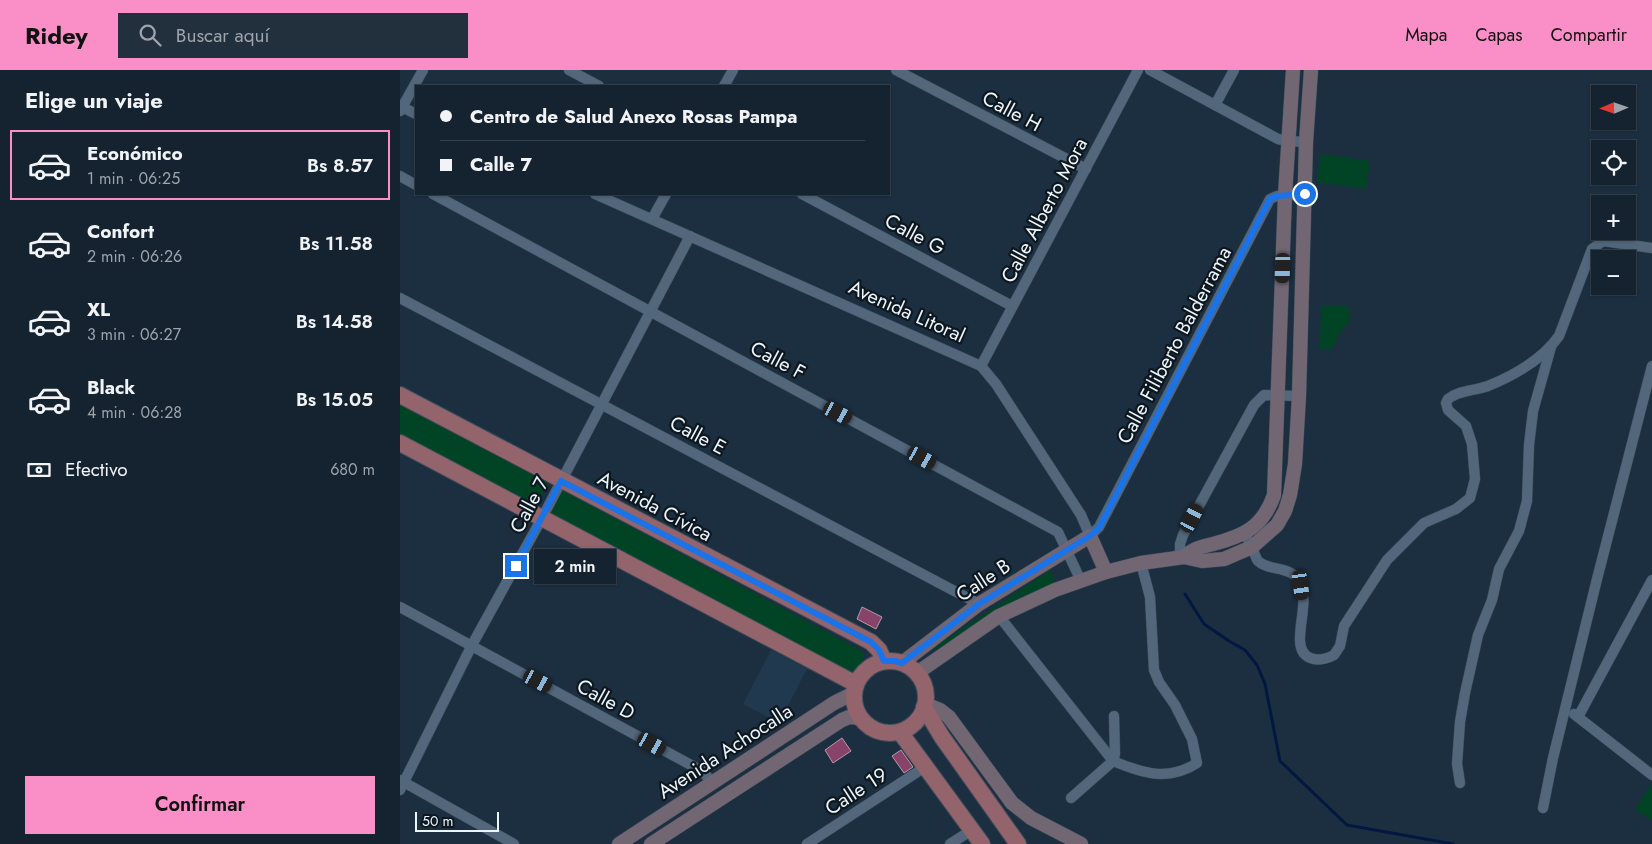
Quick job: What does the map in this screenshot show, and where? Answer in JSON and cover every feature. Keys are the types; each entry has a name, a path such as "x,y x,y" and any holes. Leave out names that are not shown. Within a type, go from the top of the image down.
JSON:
{"main road":[{"name":"Avenida Cívica","path":"400,395 871,642 879,650 884,661"},
{"path":"400,443 855,688"},
{"path":"884,661 902,663 917,673 922,680 925,689 925,706 918,720 900,732 888,733 876,730 860,718 855,706 855,688 866,669 874,664 884,661"},
{"path":"925,706 942,738 1018,844"},
{"path":"900,732 982,844"}],"street":[{"path":"415,114 401,109 423,70"},
{"path":"568,70 597,85"},
{"path":"724,85 732,70"},
{"name":"Calle H","path":"896,70 1086,169"},
{"name":"Calle Alberto Mora","path":"981,366 1138,70"},
{"path":"1150,70 1278,139 1288,142 1306,142"},
{"path":"1215,106 1234,70"},
{"path":"1182,557 1190,551 1244,534 1252,529 1264,516 1274,495 1288,142 1293,70"},
{"path":"1182,557 1202,561 1224,559 1252,547 1277,525 1285,511 1290,495 1295,464 1299,396 1306,142 1311,70"},
{"path":"400,176 415,184"},
{"name":"Calle Filiberto Balderrama","path":"1090,536 1099,528 1270,199 1277,196 1305,194"},
{"name":"Calle F","path":"435,195 1058,532 1081,581"},
{"name":"Avenida Litoral","path":"597,195 981,366 996,384 1081,515 1106,572"},
{"path":"652,219 665,195"},
{"name":"Calle G","path":"804,195 1012,306"},
{"name":"Calle 7","path":"401,784 472,645 542,518 690,236"},
{"path":"1244,534 1259,561 1264,565 1290,572 1298,578 1303,601 1300,641 1302,649 1307,656 1319,660 1334,655 1340,646 1344,626 1366,595 1386,560 1424,523 1464,505 1470,498 1475,479 1472,444 1466,426 1446,407 1448,399 1507,377 1530,364 1551,347 1560,336 1592,249 1603,241 1652,248"},
{"name":"Calle E","path":"400,298 979,604"},
{"path":"1460,783 1457,764 1460,722 1478,635 1492,600 1499,569 1519,532 1527,501 1529,445 1533,411 1551,347"},
{"path":"1543,808 1553,758 1599,570 1652,366"},
{"path":"1182,557 1180,544 1184,535 1254,405 1264,395 1299,396"},
{"name":"Calle B","path":"902,663 979,604 1090,536"},
{"name":"Calle B","path":"917,673 999,616 1027,602 1106,572 1141,563 1182,557"},
{"path":"999,616 1113,761 1141,772 1175,774 1187,770 1197,763 1192,739 1175,705 1159,682 1154,670 1150,597 1141,563"},
{"path":"1578,717 1652,580"},
{"name":"Calle D","path":"400,607 702,771 713,783"},
{"name":"Avenida Achocalla","path":"619,844 855,688"},
{"path":"925,706 940,710 949,717 1012,803 1031,818 1081,844"},
{"path":"1566,708 1652,775"},
{"path":"1071,798 1113,761 1115,754 1114,716"},
{"name":"Avenida Achocalla","path":"651,844 842,720 849,717 860,718"},
{"name":"Calle 19","path":"806,844 926,766"},
{"path":"401,784 514,844"},
{"path":"950,844 972,830"}],"shaded area":[{"path":"771,650 807,669 779,723 743,704"}],"green space":[{"path":"1321,154 1370,161 1366,189 1317,182"},
{"path":"1321,305 1345,305 1350,309 1349,323 1340,332 1332,349 1320,349"},
{"path":"400,405 548,483 536,507 400,435"},
{"path":"562,490 864,652 864,659 855,670 846,671 551,514"},
{"path":"1049,571 1056,585 1022,596 936,650 934,647"},
{"path":"1652,783 1652,820 1635,810"}],"building":[{"path":"862,607 882,617 876,629 857,619"},
{"path":"842,738 851,751 833,763 825,750"},
{"path":"901,750 913,767 904,773 892,756"}],"waterway":[{"path":"1185,594 1204,624 1245,650 1257,665 1265,684 1280,761 1347,825 1453,844"}],"route":[{"path":"516,566 561,481 871,642 879,650 884,661 902,663 979,604 1068,551 1099,528 1270,199 1277,196 1305,194"}]}
